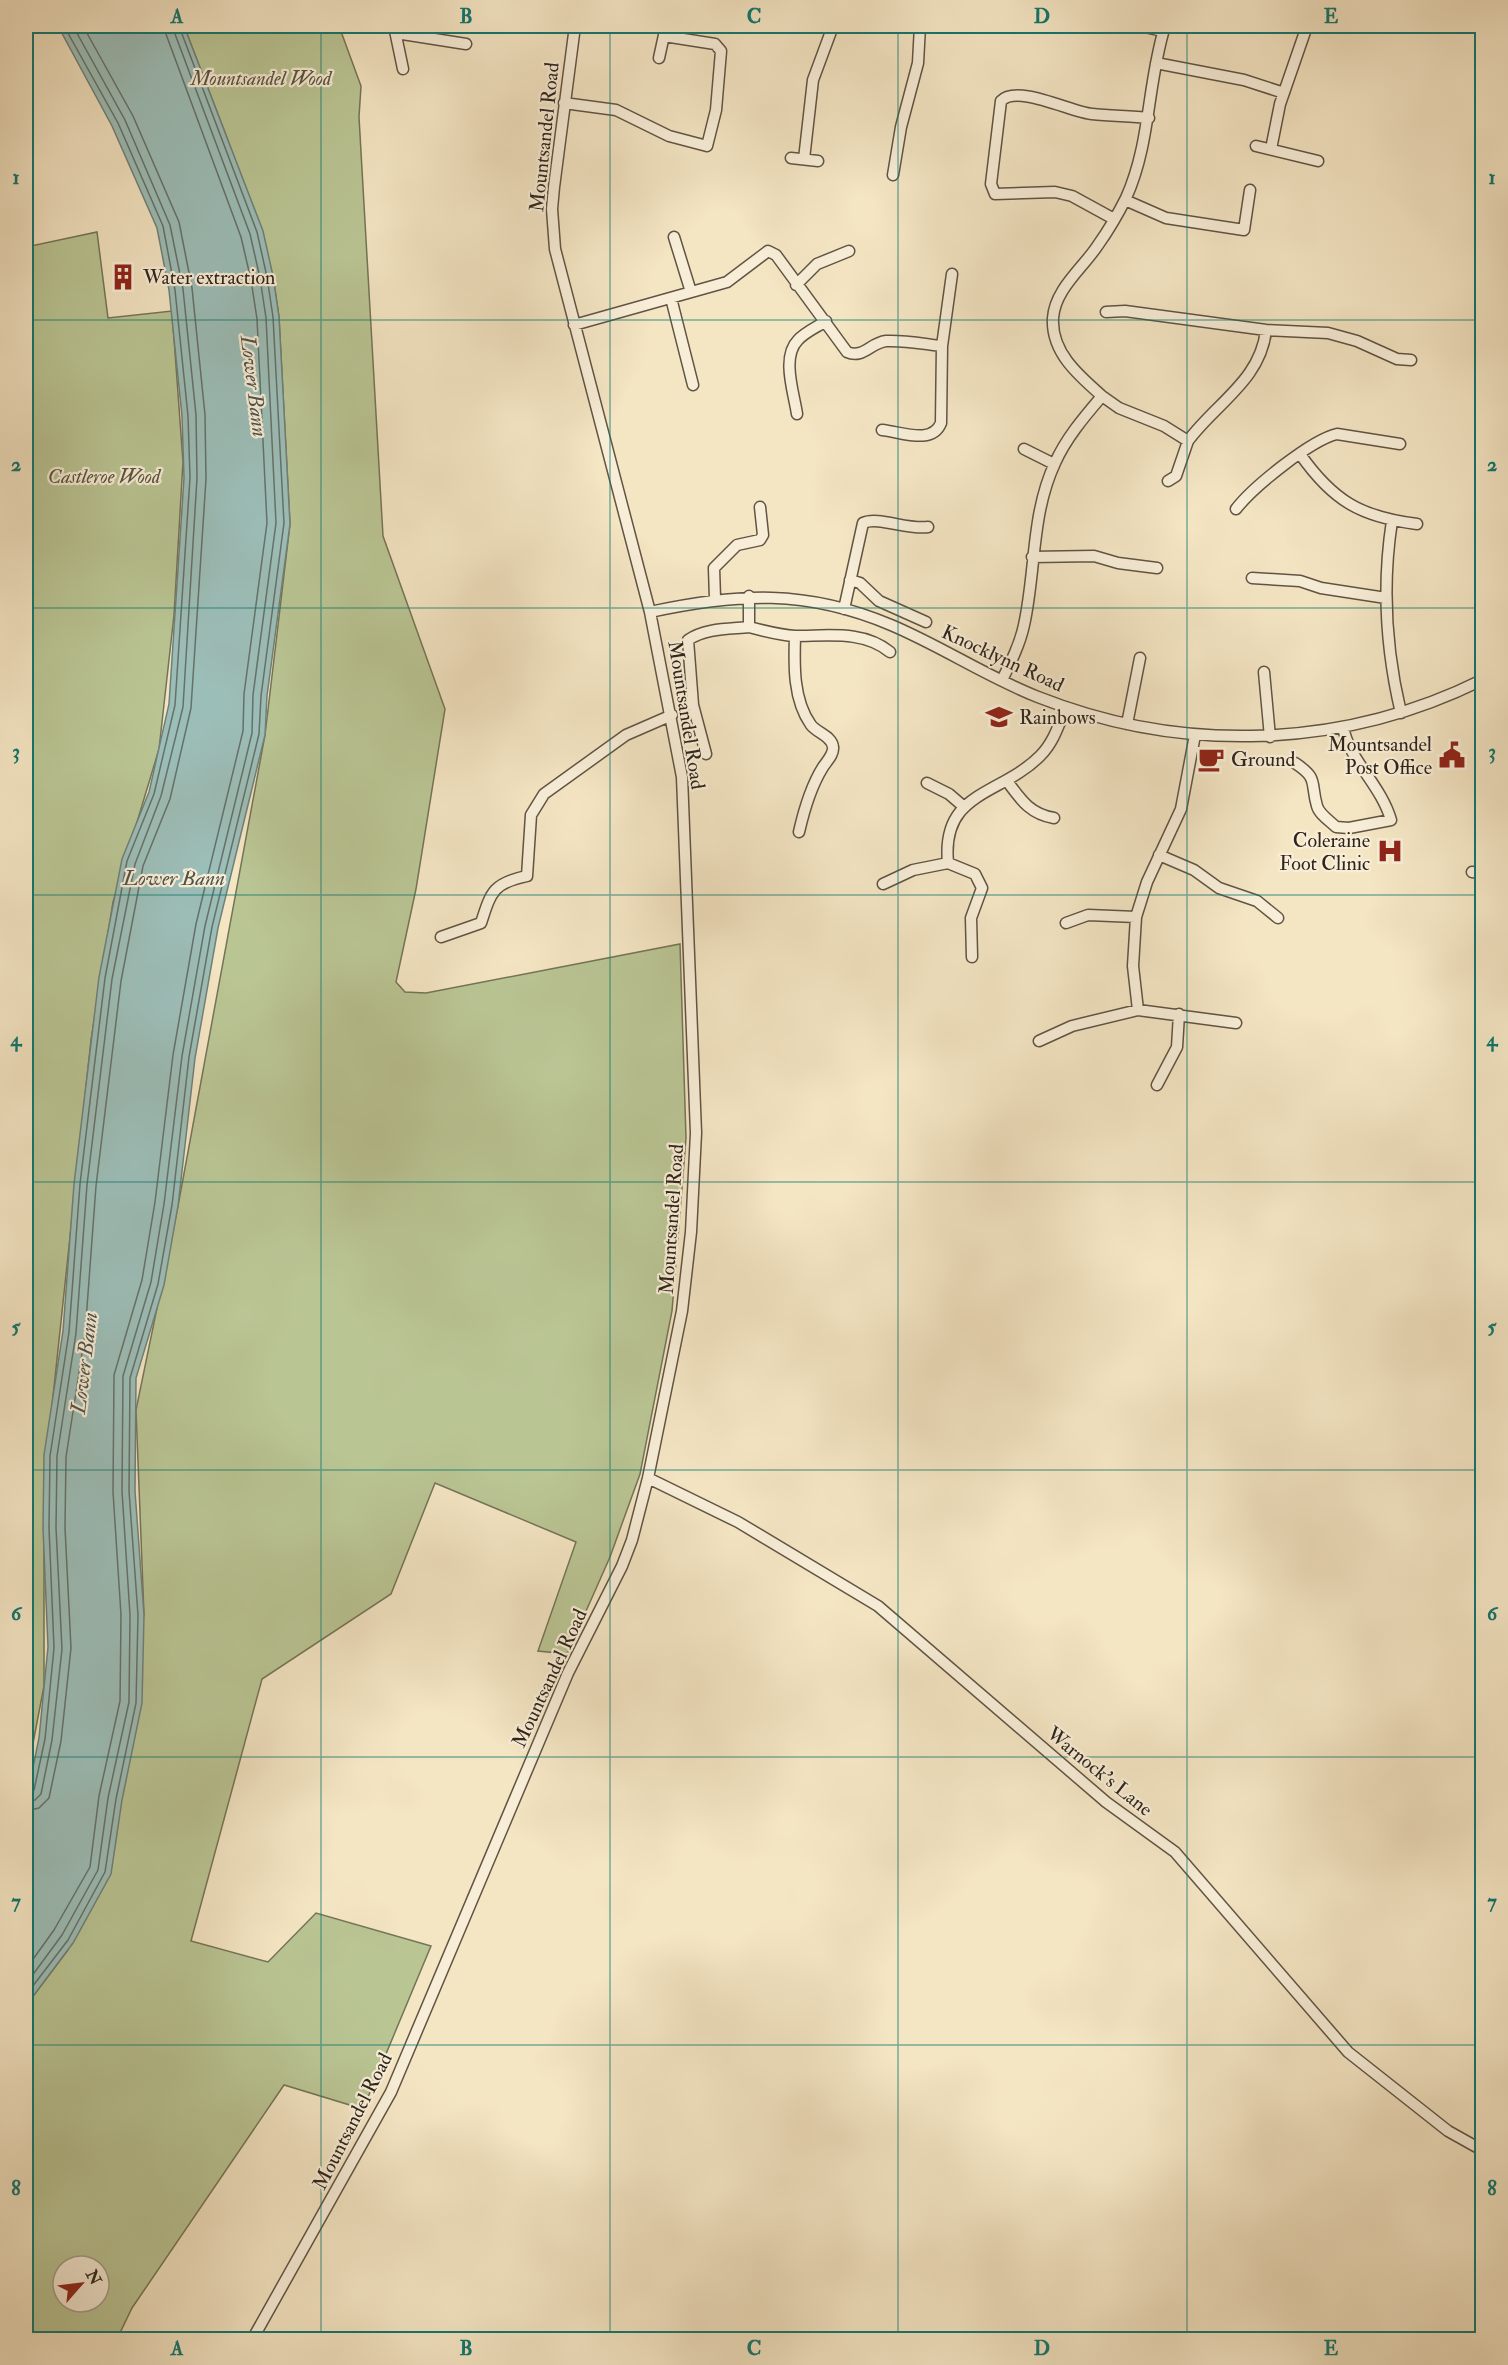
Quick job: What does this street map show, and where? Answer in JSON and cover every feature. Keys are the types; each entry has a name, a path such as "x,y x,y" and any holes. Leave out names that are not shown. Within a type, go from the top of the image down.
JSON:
{"street":[{"name":"Mountsandel Road","path":"252,2340 391,2092 564,1681 622,1566 632,1540 648,1478 682,1311 691,1232 696,1133 682,777 651,612 559,269 553,231 554,187 575,26"},
{"path":"804,159 813,80 833,26"},
{"path":"893,175 901,127 918,63 920,26"},
{"path":"1140,26 1164,28 1139,162 1125,200 1098,246 1057,300 1053,317 1054,336 1059,351 1102,396 1119,408 1164,426 1188,441"},
{"path":"1271,148 1284,93 1307,26"},
{"path":"403,69 395,29 466,44"},
{"path":"564,103 616,110 669,136 707,146 716,110 721,51 715,44 665,31 659,58"},
{"path":"1156,63 1244,80 1284,93"},
{"path":"1114,219 1072,196 1055,192 995,194 991,184 1000,101 1010,96 1030,98 1093,114 1149,118"},
{"path":"1256,146 1318,161"},
{"path":"791,158 818,161"},
{"path":"1125,200 1166,218 1244,230 1250,190"},
{"path":"674,237 691,292"},
{"path":"574,325 727,282 768,250 776,255 847,352 854,355 885,341 942,346"},
{"path":"796,285 816,264 849,251"},
{"path":"882,430 929,436 937,432 941,423 942,346 952,274"},
{"path":"671,298 693,385"},
{"path":"1107,312 1125,310 1266,330 1328,333 1357,341 1397,359 1410,360"},
{"path":"797,414 789,361 790,352 798,340 826,321"},
{"path":"1168,481 1176,477 1188,441 1246,379 1256,364 1266,330"},
{"path":"1002,680 1015,654 1025,622 1032,557 1041,505 1054,464 1072,434 1102,396"},
{"path":"1236,509 1263,482 1327,436 1337,434 1400,444"},
{"path":"1024,449 1054,464"},
{"path":"1300,454 1322,483 1346,503 1371,516 1417,525"},
{"path":"715,599 714,568 736,545 760,540 763,535 760,507"},
{"path":"844,609 863,523 871,520 914,529 928,527"},
{"path":"1392,521 1386,598 1392,664 1401,713"},
{"path":"1032,557 1094,556 1118,563 1157,568"},
{"path":"1252,578 1300,580 1321,588 1386,598"},
{"path":"850,580 860,583 872,598 926,622"},
{"path":"749,627 750,596"},
{"name":"Knocklynn Road","path":"651,612 715,599 750,596 790,598 844,609 891,625 1002,680 1066,707 1127,724 1195,735 1270,737 1344,727 1401,713 1442,699 1482,680"},
{"path":"706,754 693,705 688,640 695,635 715,630 749,627 769,633 795,636 832,634 870,640 890,652"},
{"path":"795,636 794,673 800,696 809,722 831,739 833,746 832,754 821,770 804,810 799,832"},
{"path":"1127,724 1140,658"},
{"path":"1264,672 1270,737"},
{"path":"948,863 946,845 952,822 963,806 1007,781 1048,747 1066,707"},
{"path":"441,937 481,923 490,893 506,880 527,876 531,815 544,794 557,782 582,768 626,735 672,715"},
{"path":"1295,763 1310,773 1315,783 1317,808 1336,827 1360,827 1391,820 1385,800 1349,746 1344,727"},
{"path":"1138,1010 1133,966 1136,917 1159,855 1181,809 1195,735"},
{"path":"1007,781 1027,807 1040,815 1054,818"},
{"path":"927,783 949,794 963,806"},
{"path":"1159,855 1194,870 1220,888 1257,901 1278,918"},
{"path":"884,885 914,870 948,863 975,874 982,888 971,918 972,957"},
{"path":"1066,923 1088,915 1136,917"},
{"path":"1039,1041 1072,1026 1138,1010 1236,1023"},
{"path":"1157,1086 1177,1047 1179,1014"},
{"name":"Warnock's Lane","path":"648,1478 738,1522 878,1606 1106,1802 1175,1852 1348,2052 1448,2132 1482,2150"}],"green space":[{"name":"Mountsandel Wood","path":"184,26 339,26 361,86 359,117 383,536 445,709 416,889 396,982 405,992 426,993 680,944 686,1138 672,1311 640,1474 610,1557 567,1654 538,1651 576,1542 435,1483 391,1594 262,1679 191,1941 268,1962 316,1913 431,1946 363,2109 284,2085 132,2308 117,2339 26,2340 26,2002 31,1999 68,1950 144,1615 136,1410 178,1206 265,735 290,524 279,317 273,276 227,138"},
{"name":"Castleroe Wood","path":"97,232 108,318 172,311 183,462 174,615 159,749 113,902 91,1040 44,1481 44,1686 26,1780 26,247"}],"water":[{"name":"Lower Bann","path":"58,26 184,26 263,231 273,276 279,317 290,524 267,696 265,735 218,928 195,1058 178,1206 164,1285 136,1378 135,1491 144,1615 142,1703 122,1800 111,1874 73,1943 31,1999 26,2002 26,1802 39,1738 48,1647 43,1528 44,1455 63,1331 74,1184 99,977 122,859 149,792 169,704 184,478 182,416 169,290 157,228 112,126"}],"place":[{"name":"Water extraction","path":"123,277"},
{"name":"Rainbows","path":"999,717"},
{"name":"Mountsandel Post Office","path":"1452,755"},
{"name":"Ground","path":"1211,759"},
{"name":"Coleraine Foot Clinic","path":"1390,851"}]}
